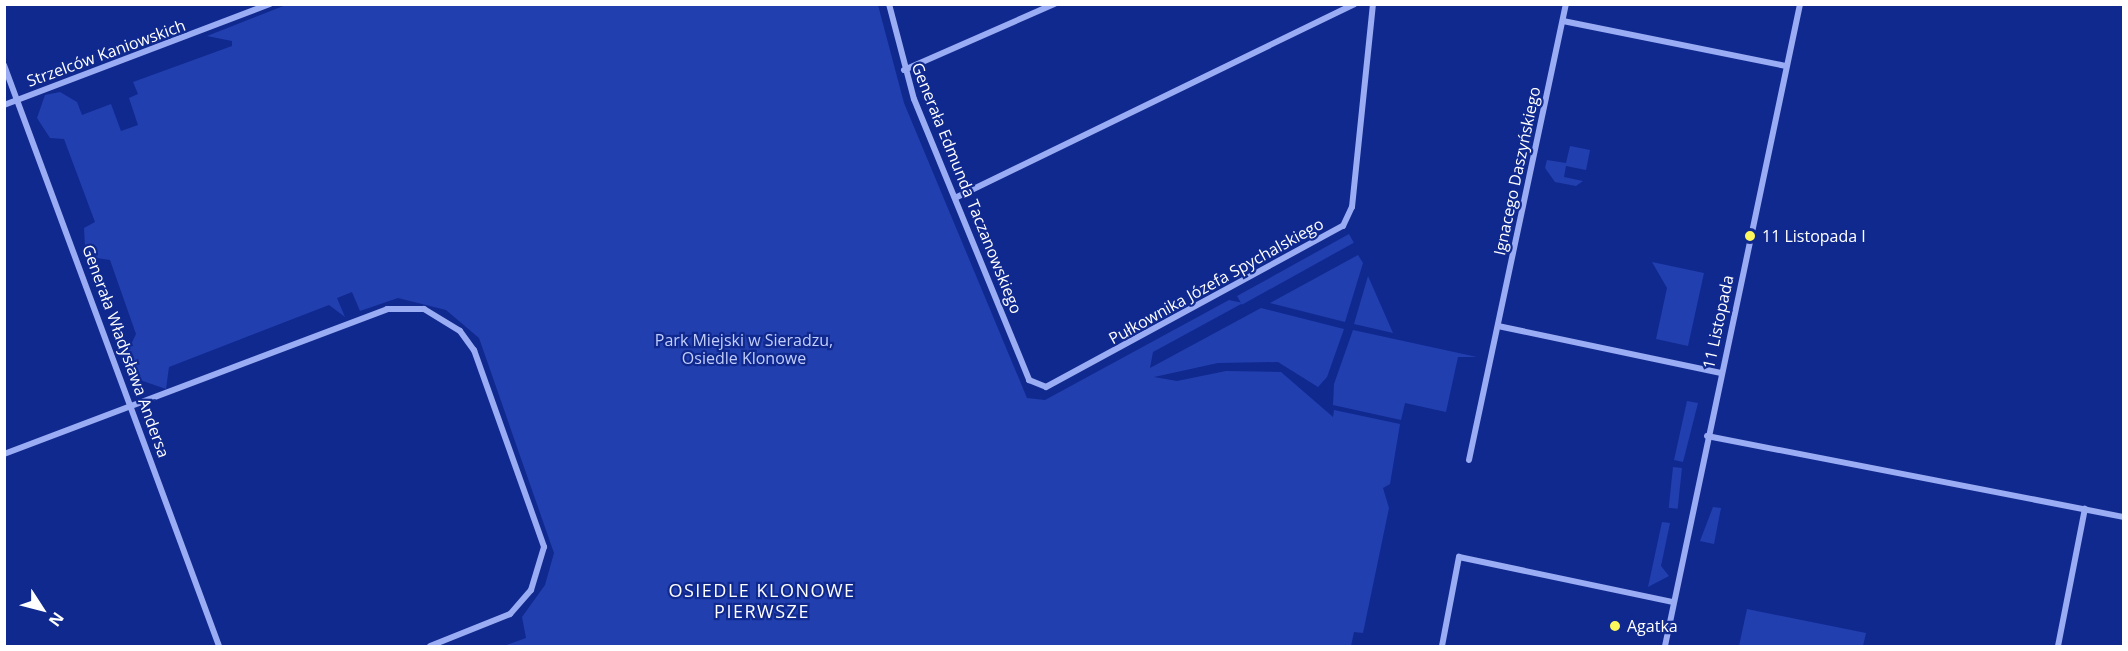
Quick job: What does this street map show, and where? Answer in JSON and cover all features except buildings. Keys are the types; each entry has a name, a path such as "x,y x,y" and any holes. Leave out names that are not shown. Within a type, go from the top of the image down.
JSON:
{"street":[{"name":"Strzelców Kaniowskich","path":"4,105 270,4"},
{"name":"Generała Edmunda Taczanowskiego","path":"889,4 904,70 957,196 1029,380"},
{"path":"904,70 1054,4"},
{"path":"957,196 1355,4"},
{"name":"Pułkownika Józefa Spychalskiego","path":"1029,380 1038,387 1054,384 1342,226 1352,207 1373,4"},
{"name":"Ignacego Daszyńskiego","path":"1469,460 1566,4"},
{"name":"11 Listopada","path":"1665,646 1707,436 1800,4"},
{"path":"1563,21 1787,66"},
{"name":"Generała Władysława Andersa","path":"4,65 219,646"},
{"path":"4,454 387,309 424,309 460,331 474,350 544,547 531,590 510,614 430,646"},
{"path":"1498,326 1721,373"},
{"path":"1707,436 2124,517"},
{"path":"2058,646 2085,510"},
{"path":"1442,646 1459,557 1673,602"}],"green space":[{"name":"Park Miejski w Sieradzu, Osiedle Klonowe","path":"286,5 878,5 904,103 1027,398 1045,400 1229,300 1243,303 1153,352 1150,368 1261,308 1344,329 1327,377 1318,387 1278,362 1218,363 1154,377 1177,381 1226,371 1281,372 1333,417 1334,410 1400,424 1390,484 1383,488 1389,508 1363,633 1354,632 1351,646 504,646 526,638 522,617 545,585 554,553 479,338 446,310 398,298 360,311 352,292 337,298 345,317 329,305 169,367 166,389 137,379 126,367 125,357 136,334 110,260 90,257 85,247 84,228 95,222 64,139 50,138 37,118 45,95 60,92 77,102 82,115 111,104 121,131 138,125 129,98 138,94 133,82 232,46 232,41 207,36"},
{"path":"1570,146 1590,150 1586,170 1566,166 1564,177 1583,181 1576,186 1555,182 1545,168 1547,160 1566,163"},
{"path":"1349,234 1354,243 1242,305 1237,296"},
{"path":"1358,255 1363,263 1345,322 1270,303"},
{"path":"1652,262 1704,273 1688,346 1656,339 1667,288"},
{"path":"1368,276 1393,333 1354,324"},
{"path":"1353,330 1477,357 1458,357 1446,412 1405,403 1401,420 1333,405 1334,384"},
{"path":"1687,401 1698,403 1683,462 1674,460"},
{"path":"1673,467 1682,468 1678,509 1669,508"},
{"path":"1713,507 1721,508 1714,544 1700,541"},
{"path":"1662,522 1670,523 1661,566 1669,576 1648,587"},
{"path":"1747,609 1866,633 1863,646 1739,646"}],"place":[{"name":"11 Listopada I","path":"1750,236"},
{"name":"Agatka","path":"1615,626"}],"district":[{"name":"OSIEDLE KLONOWE PIERWSZE","path":"762,601"}]}
